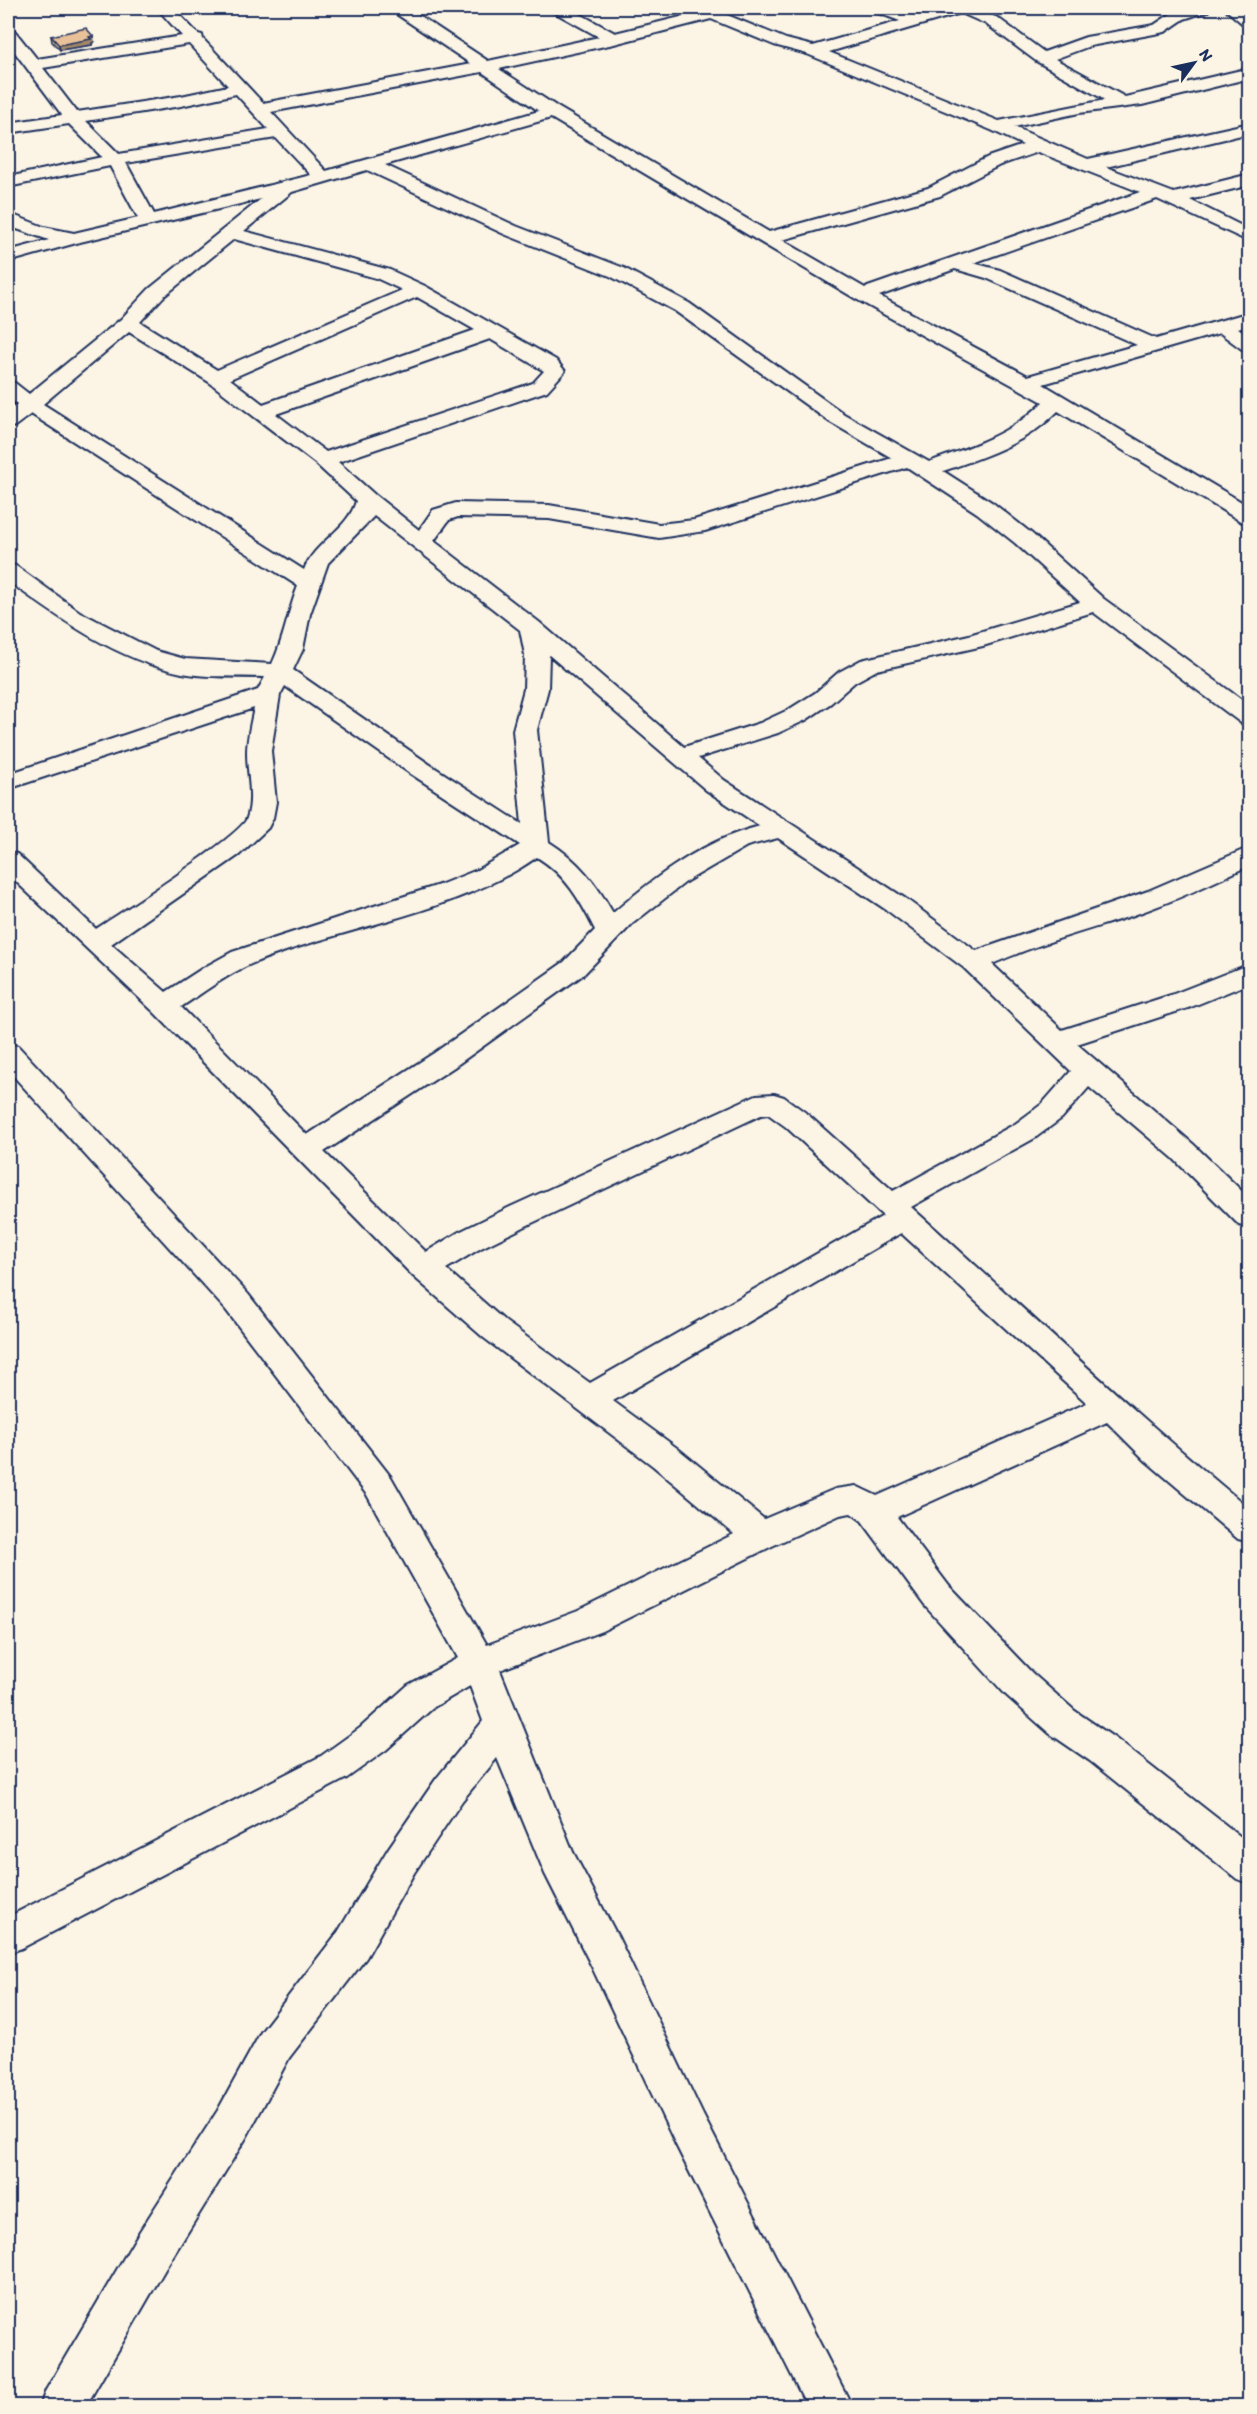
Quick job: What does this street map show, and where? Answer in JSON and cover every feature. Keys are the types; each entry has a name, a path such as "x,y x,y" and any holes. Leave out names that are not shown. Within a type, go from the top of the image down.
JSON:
{"street":[{"path":"165,8 196,38 257,109 322,178"},
{"path":"398,8 553,112 863,295 1026,383 1250,517"},
{"path":"558,8 614,39"},
{"path":"879,8 917,22"},
{"path":"813,51 962,8 999,26 1042,58 1124,104"},
{"path":"1042,58 1086,42 1159,29 1178,16 1202,8"},
{"path":"1232,8 1250,22"},
{"path":"257,109 614,39 703,11 780,42 813,51 997,126 1038,146 1164,196 1250,237"},
{"path":"8,33 73,118 115,160 149,222"},
{"path":"33,65 196,38"},
{"path":"997,126 1079,108 1124,104 1250,73"},
{"path":"8,128 181,101 241,88"},
{"path":"8,257 75,238 285,188 553,112"},
{"path":"1085,165 1120,159 1250,128"},
{"path":"8,182 115,160 279,132"},
{"path":"767,238 813,227 940,189 994,160 1038,146"},
{"path":"414,153 427,190"},
{"path":"370,165 510,230 617,272 670,300 837,418 918,464 1001,521 1096,604 1250,718"},
{"path":"863,295 956,264 1049,228 1164,196 1250,179"},
{"path":"8,422 128,323 156,293 285,188"},
{"path":"8,218 17,225 39,232 75,238"},
{"path":"232,233 383,274 418,290 549,364 555,371 540,387 323,460"},
{"path":"956,264 993,274 1156,346"},
{"path":"216,378 418,290"},
{"path":"1026,383 1250,318"},
{"path":"128,323 216,378 323,460 367,500 531,627 715,785 897,905 974,962 1089,1071 1183,1151 1250,1217"},
{"path":"1224,326 1250,346"},
{"path":"261,412 490,332"},
{"path":"8,387 28,404 309,583"},
{"path":"421,543 441,515 456,510 549,513 659,531 678,530 996,444 1027,429 1056,401"},
{"path":"94,943 230,849 255,828 260,818 263,802 259,751 268,695 291,649 309,583 318,561 363,516 367,500"},
{"path":"8,571 72,617 148,656 184,666 279,672 420,770 537,845 576,874 592,898 609,932"},
{"path":"679,756 769,728 797,715 847,677 869,665 975,641 1096,604"},
{"path":"531,627 537,655 536,689 525,730 537,845"},
{"path":"8,783 268,695"},
{"path":"305,1150 444,1060 574,968 593,952 609,932 664,884 730,844 756,834 783,830"},
{"path":"164,1006 239,959 278,944 445,893 488,877 512,864 537,845"},
{"path":"974,962 1036,936 1147,901 1250,855"},
{"path":"10,867 164,1006 424,1268 495,1330 665,1457 760,1536"},
{"path":"1057,1041 1181,1001 1250,973"},
{"path":"8,1053 237,1302 379,1486 479,1663 538,1817 558,1862 605,1952 689,2129 830,2406"},
{"path":"589,1399 897,1212 1025,1131 1052,1111 1089,1071"},
{"path":"424,1268 470,1240 521,1215 756,1105 774,1104 796,1120 1111,1406 1158,1452 1250,1529"},
{"path":"874,1512 1111,1406"},
{"path":"8,1936 334,1767 373,1739 421,1696 479,1663 590,1622 760,1536 835,1502 856,1499 874,1512 937,1596 1019,1684 1062,1722 1103,1750 1250,1867"},
{"path":"62,2406 153,2249 232,2124 275,2045 352,1945 401,1861 448,1790 503,1724"}],"building":[{"path":"86,28 93,36 89,37 91,39 59,45 51,36"}]}
